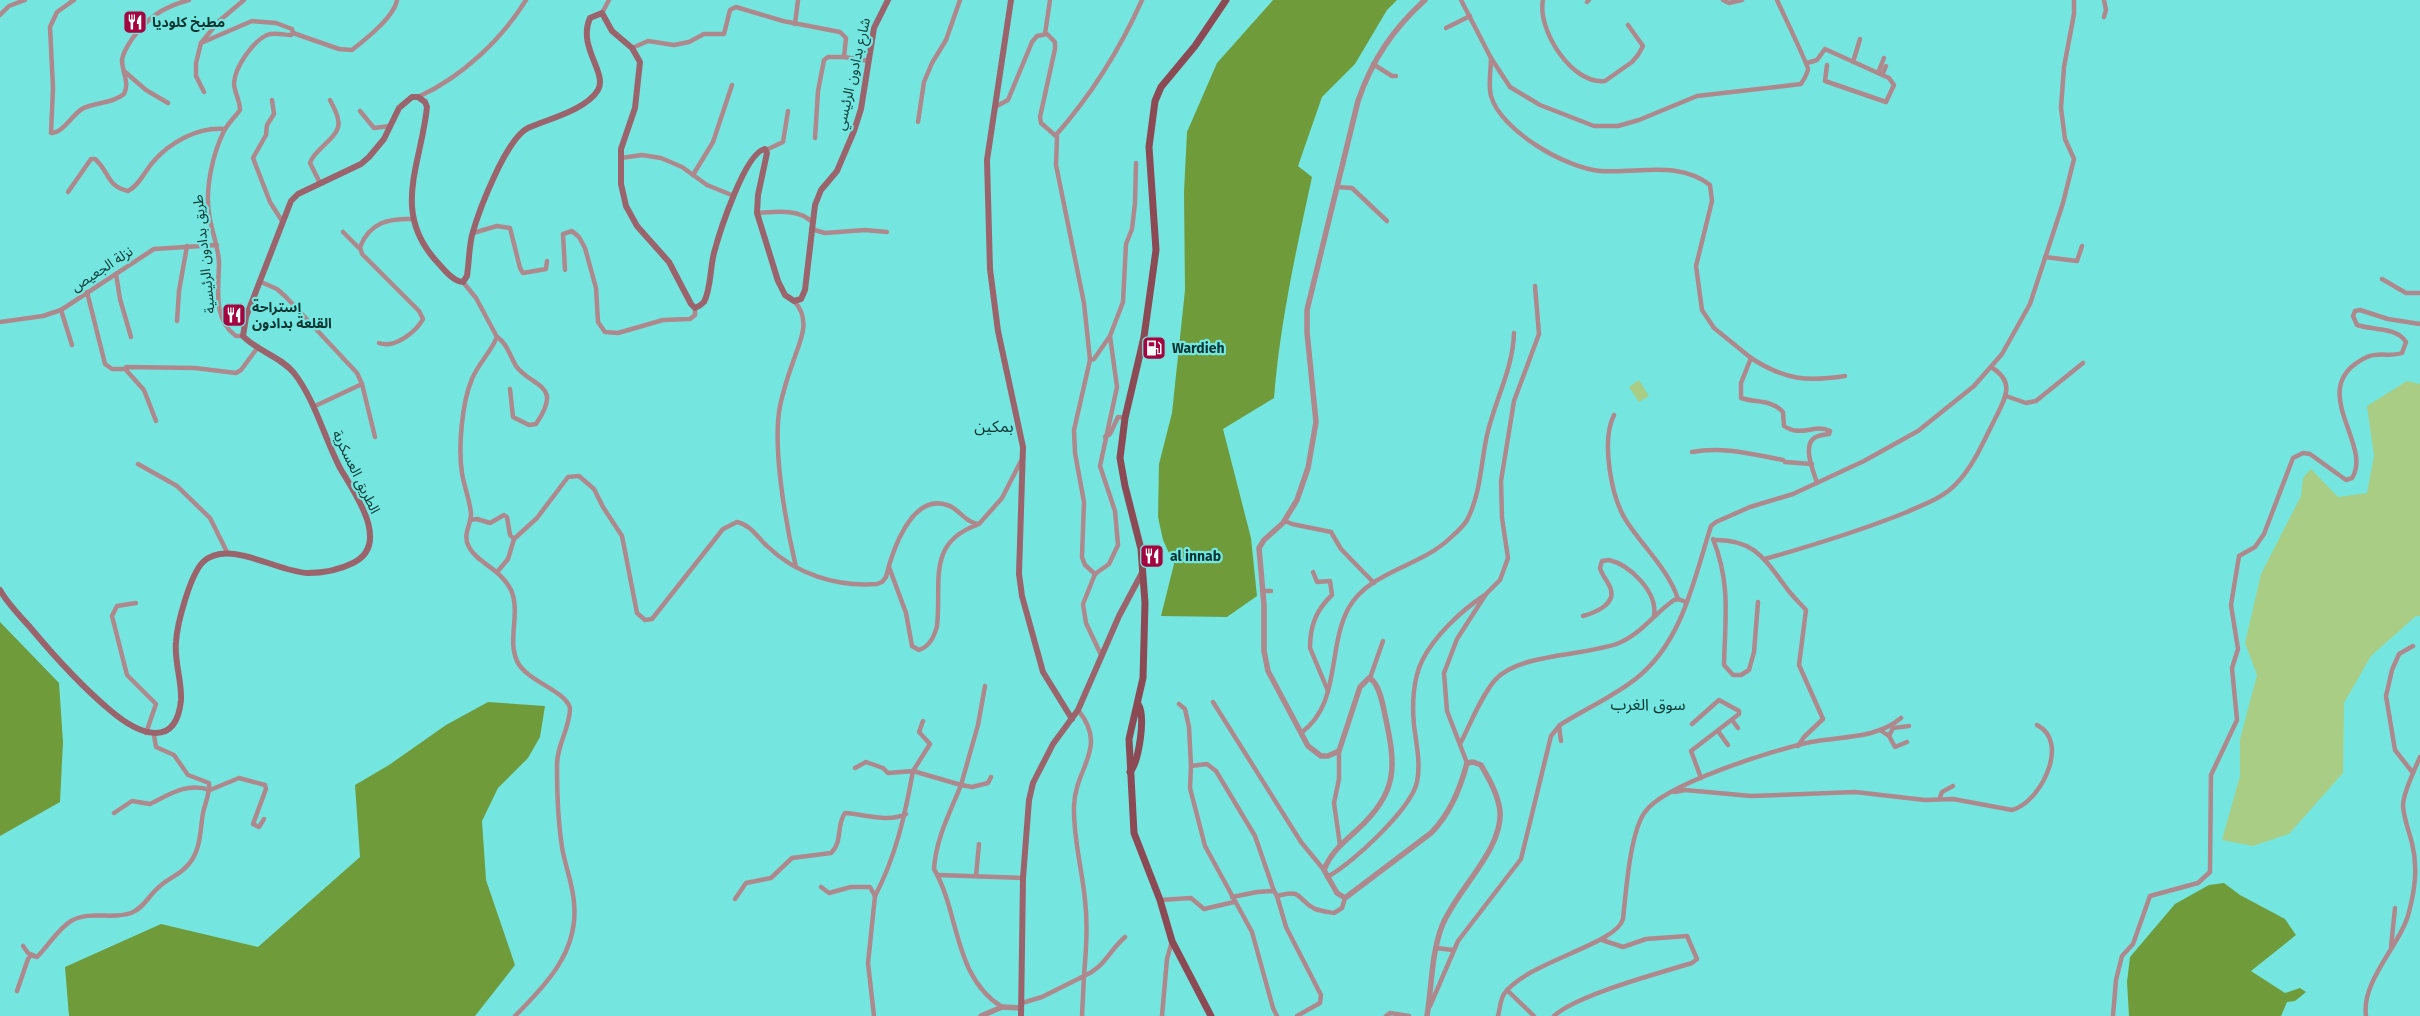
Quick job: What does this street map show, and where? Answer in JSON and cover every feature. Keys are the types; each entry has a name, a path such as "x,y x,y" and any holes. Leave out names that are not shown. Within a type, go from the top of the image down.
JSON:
{"main road":[{"name":"شارع بدادون الرئيسي","path":"794,301 801,299 804,295 811,225 821,190 837,171 854,132 861,109 876,20 888,0"},
{"path":"1011,0 987,160 989,260 998,331 1021,429 1020,574 1022,596 1043,672 1072,719"},
{"path":"1211,1016 1172,941 1160,900 1134,833 1129,736 1143,678 1145,646 1143,571 1138,533 1121,468 1120,450 1125,418 1144,338 1156,250 1149,147 1155,101 1161,87 1195,46 1226,0"},
{"path":"243,336 246,317 261,282 282,221 294,198 320,183 361,164 384,139 403,103 412,97 418,97 426,102 427,107 413,178 414,219 419,238 425,249 454,280 463,282 467,276 473,233 501,161 518,136 529,128 548,122 583,104 598,90 600,76 588,50 586,32 590,18 602,13 612,31 632,48 638,57 640,68 634,108 621,158 621,184 629,213 637,226 669,262 694,308 700,306 705,298 714,254 734,196 754,157 760,150 766,150 757,213 778,282 785,295 794,301"},
{"name":"الطريق العسكرية","path":"154,735 166,730 179,712 181,692 176,652 177,633 200,565 209,558 228,554 250,557 306,573 342,569 360,559 368,550 370,533 366,517 357,496 331,451 301,383 291,370 243,336"},
{"path":"1021,1016 1023,878 1029,800 1033,783 1045,757 1078,710 1102,659 1119,616 1143,571"},
{"path":"0,590 39,638 92,694 119,718 146,733 154,735"},
{"path":"1130,772 1135,765 1142,714 1138,704"},
{"path":"1129,736 1139,738"}],"street":[{"path":"0,15 9,6 25,0"},
{"path":"74,0 58,12 50,27 53,88 51,133 58,132 83,109 113,100 124,94 127,86 122,62 125,50 148,18 170,6 189,0"},
{"path":"204,92 196,76 201,43 213,28 244,0"},
{"path":"201,43 252,21 286,25 293,32 339,50 352,50 390,16 396,8 397,0"},
{"path":"418,97 462,68 489,47 504,32 526,0"},
{"path":"602,13 610,0"},
{"path":"795,24 798,0"},
{"path":"918,122 924,82 932,63 946,40 960,0"},
{"path":"1045,34 1050,0"},
{"path":"1095,574 1084,565 1082,557 1084,502 1074,437 1076,416 1090,360 1084,303 1056,165 1056,135 1073,116 1114,58 1142,0"},
{"path":"1339,751 1328,756 1321,756 1308,746 1268,670 1264,651 1259,548 1264,540 1277,531 1285,521 1303,487 1316,422 1307,332 1307,310 1358,101 1373,64 1395,29 1425,0"},
{"path":"1461,0 1491,58 1508,85 1540,105 1599,127 1618,126 1639,120 1697,96 1801,84 1806,76 1808,64 1794,40 1776,0"},
{"path":"1543,0 1544,23 1556,51 1577,71 1593,80 1605,81 1638,55 1643,46 1628,25"},
{"path":"1723,0 1729,2 1742,0"},
{"path":"1428,1009 1454,950 1467,929 1521,859 1547,746 1555,730 1560,725 1638,677 1669,642 1686,602 1711,526 1750,507 1793,494 1817,483 1918,431 1974,386 2008,345 2025,315 2046,257 2074,159 2065,140 2062,108 2064,67 2074,14 2074,0"},
{"path":"2104,0 2106,10 2104,17"},
{"path":"632,48 648,41 674,45 690,42 704,34 724,34 730,10 736,7 795,24 840,32 846,38 844,57"},
{"path":"1446,28 1470,16"},
{"name":"طريق بدادون الرئيسية","path":"243,336 236,336 229,329 220,310 217,245 208,212 208,191 224,129 240,110 234,81 247,55 268,35 291,35 293,32"},
{"path":"995,107 1008,100 1032,42 1037,36 1045,34 1052,38 1055,49 1040,117 1042,123 1056,135"},
{"path":"1853,62 1860,39"},
{"path":"1808,64 1817,60 1825,49 1889,78 1894,85 1886,102 1824,80 1827,65"},
{"path":"815,138 818,91 824,60 828,56 869,61"},
{"path":"1491,58 1491,96 1498,110 1516,130 1545,150 1572,165 1590,170 1673,169 1695,175 1710,184 1712,200 1696,266 1702,310 1714,328 1751,358 1770,370 1795,379 1823,379 1845,376"},
{"path":"1880,74 1884,58"},
{"path":"1373,64 1392,76 1396,76"},
{"path":"1880,74 1886,66"},
{"path":"124,71 140,85 168,103"},
{"path":"693,175 713,142 732,85"},
{"path":"272,100 274,114 267,125 266,135 253,158 270,202 282,221"},
{"path":"320,183 310,163 338,128 339,120 330,100"},
{"path":"360,111 372,127 390,126"},
{"path":"766,150 783,142 788,111"},
{"path":"68,192 91,159 95,159 100,164 111,184 128,191 136,185 165,150 195,133 212,129 224,129"},
{"path":"621,158 642,155 661,158 682,167 707,185 734,196"},
{"path":"1090,360 1095,358 1110,336 1123,302 1126,244 1132,229 1135,203 1136,164"},
{"path":"1337,187 1352,188 1387,221"},
{"path":"757,213 793,213 806,217 811,225 825,233 864,230 887,232"},
{"path":"360,249 363,240 378,224 394,219 414,219"},
{"path":"473,233 497,226 510,228 523,273 546,269 547,261"},
{"path":"565,270 563,234 572,231 577,233 585,248 596,288 598,322 605,332 618,333 663,320 690,319 695,315 694,308"},
{"path":"343,232 360,249 362,254 419,311 423,319 406,337 387,345 379,343"},
{"name":"نزلة الجعيص","path":"0,322 43,316 61,310 154,249 217,245"},
{"path":"177,321 179,291 187,246"},
{"path":"2046,257 2077,261 2082,246"},
{"path":"116,274 120,299 131,337"},
{"path":"2382,280 2406,293 2420,293"},
{"path":"261,282 277,289 286,297 353,367 362,384 375,437"},
{"path":"463,282 476,298 497,337 505,345 518,368 542,385 546,392 544,408 536,424 529,425 513,417 510,389"},
{"path":"1327,877 1347,865 1360,853 1400,812 1412,794 1417,782 1419,764 1414,699 1422,662 1450,625 1500,580 1508,558 1502,518 1501,481 1514,401 1539,334 1535,286"},
{"path":"87,292 105,364 112,369 125,369 128,366 196,368 236,373 241,370 258,347"},
{"path":"794,301 801,310 804,329 780,406 778,434 784,499 796,567"},
{"path":"61,310 72,345"},
{"path":"2113,1016 2116,980 2122,956 2133,944 2150,896 2198,883 2210,872 2211,775 2237,720 2232,668 2238,649 2231,605 2239,556 2255,547 2264,534 2293,458 2303,454 2310,454 2346,480 2352,478 2355,472 2352,441 2339,400 2343,379 2354,366 2369,356 2402,353 2406,342 2401,336 2394,333 2357,325 2352,316 2354,311 2360,310 2388,319 2420,324"},
{"path":"1301,733 1318,718 1328,692 1336,642 1348,610 1355,600 1374,583 1449,540 1467,521 1477,492 1488,433 1512,356 1514,333"},
{"path":"1102,659 1083,612 1083,604 1095,574 1109,564 1115,555 1119,536 1116,511 1100,470 1100,460 1117,387 1110,336"},
{"path":"497,337 472,378 467,395 460,456 470,520 466,534 469,547 484,562 498,571 513,596 516,620 514,649 518,664 530,676 565,701 570,708 568,724 559,746 557,768 562,848 574,902 572,928 566,954 554,973 538,994 514,1016"},
{"path":"1751,358 1741,383 1741,398 1751,402 1762,401 1778,407 1783,412 1784,426 1790,430 1800,432 1821,429 1830,431 1829,434 1814,438 1810,443 1812,464 1817,483"},
{"path":"2006,396 2026,403 2036,401 2082,363"},
{"path":"1765,558 1865,529 1946,494 1969,467 2006,396 2005,380 2001,373 1991,367"},
{"path":"125,369 144,390 156,421"},
{"path":"312,407 362,384"},
{"path":"1614,416 1607,435 1609,462 1622,510 1626,520 1666,573 1678,599 1686,602"},
{"path":"1105,437 1110,434 1118,417 1125,418"},
{"path":"1692,452 1725,448 1785,462 1812,464"},
{"path":"889,566 906,613 912,646 919,650 924,648 934,636 937,626 942,552 958,533 979,524 1002,498 1022,459"},
{"path":"138,464 177,486 210,518 228,554"},
{"path":"498,571 508,559 514,539 537,518 568,477 579,476 594,489 622,536 637,613 645,620 652,619 723,529 730,524 737,522 751,528 767,546 810,575 828,581 868,585 882,582 886,577 899,534 911,519 927,506 945,504 957,509 971,522 979,524"},
{"path":"470,520 477,519 490,523 504,515 507,517 510,535 514,539"},
{"path":"1285,521 1331,532 1344,553 1374,583"},
{"path":"1708,535 1714,540 1725,575 1726,639 1724,665 1732,675 1741,675 1749,670 1754,652 1758,602"},
{"path":"1714,540 1741,542 1765,558 1807,614 1802,624 1799,665 1824,720 1804,737 1798,746"},
{"path":"1583,616 1600,609 1611,598 1611,592 1600,568 1602,561 1609,560 1633,573 1642,584 1654,604 1654,617"},
{"path":"1313,572 1317,582 1330,581 1332,595 1315,616 1310,640 1310,648 1328,692"},
{"path":"1262,591 1271,591"},
{"path":"1160,900 1191,898 1204,910 1256,892 1293,893 1299,895 1313,908 1334,912 1342,908 1345,898 1403,856 1443,821 1453,805 1466,763 1447,711 1444,673 1457,639 1486,594"},
{"path":"1460,744 1490,686 1501,674 1514,667 1622,642 1678,599"},
{"path":"136,603 117,606 112,616 127,676 156,704 146,733"},
{"path":"1340,844 1334,803 1339,778 1339,751 1360,687 1363,682 1370,678 1383,641"},
{"path":"2412,646 2399,654 2392,670 2386,696 2395,750 2413,773"},
{"path":"1324,870 1332,853 1340,844 1375,813 1388,789 1393,771 1392,749 1385,712 1376,686 1370,678"},
{"path":"985,686 978,725 961,785 936,851 934,869 938,874 972,977 986,996 1002,1007"},
{"path":"1692,724 1719,700 1739,711 1739,714 1732,720 1691,752 1701,778"},
{"path":"1213,702 1301,842 1324,870 1337,893 1345,898"},
{"path":"1179,704 1185,709 1189,728 1190,788 1204,846 1252,932 1273,1008 1278,1016"},
{"path":"1078,710 1091,731 1092,743 1091,752 1077,784 1074,804 1074,840 1086,913 1082,1016"},
{"path":"1498,1016 1503,996 1515,983 1545,965 1612,934 1621,924 1629,867 1642,816 1650,806 1669,793 1701,778 1798,746 1868,735 1901,718"},
{"path":"1732,720 1738,728"},
{"path":"874,1016 868,963 876,896 889,870 906,814 913,771 930,744 919,732 924,721"},
{"path":"1560,725 1561,741"},
{"path":"1669,793 1685,790 1752,796 1855,792 1925,800 1953,799 2012,810 2031,797 2045,778 2050,767 2051,738 2049,733 2037,725"},
{"path":"1888,736 1893,728 1909,726"},
{"path":"1880,730 1888,736 1895,747 1907,742"},
{"path":"1718,731 1728,746"},
{"path":"17,991 25,963 31,956 36,957 72,921 95,914 122,915 132,913 141,907 157,888 172,875 188,866 199,845 203,814 210,790 208,782 188,775 174,755 156,747 154,735"},
{"path":"2366,1016 2367,998 2406,923 2415,882 2414,851 2403,806 2420,757"},
{"path":"855,768 866,762 883,768 888,773 913,771 972,787 988,783 991,777"},
{"path":"1427,1016 1436,948 1448,913 1484,858 1499,824 1497,798 1486,774 1481,765 1474,762 1466,763"},
{"path":"1191,766 1207,764 1220,777 1255,836 1286,927 1321,995 1320,1002 1297,1016"},
{"path":"114,813 132,801 150,804 169,792 198,786 210,790 239,778 264,785 266,789 253,824 259,827 264,819"},
{"path":"1940,797 1942,792 1953,786"},
{"path":"735,898 746,883 771,878 792,858 832,852 838,844 840,820 845,813 886,818 899,817 906,814"},
{"path":"976,876 979,844"},
{"path":"938,874 1023,878"},
{"path":"821,887 829,893 864,885 870,887 876,896"},
{"path":"2391,949 2395,908"},
{"path":"1554,1016 1564,1008 1592,996 1692,963 1697,959 1687,936 1646,939 1623,947 1601,940"},
{"path":"981,1016 1002,1007 1022,1006 1098,970 1114,946 1125,937"},
{"path":"1162,1016 1167,959 1172,941"},
{"path":"23,946 28,953 36,957"},
{"path":"1436,948 1454,950"},
{"path":"1507,990 1534,1016"},
{"path":"1386,1016 1390,1013 1409,1016"}],"green space":[{"path":"1273,0 1397,0 1387,10 1355,64 1322,97 1298,166 1312,177 1284,315 1274,398 1223,429 1251,538 1257,596 1227,617 1161,616 1174,564 1163,540 1158,517 1159,464 1172,413 1185,290 1184,192 1187,132 1217,63"},
{"path":"1639,380 1649,396 1639,402 1629,387"},
{"path":"2407,381 2420,384 2420,616 2416,616 2371,656 2344,703 2343,773 2289,834 2253,846 2222,840 2240,776 2240,739 2257,675 2245,643 2261,574 2301,496 2303,478 2311,469 2338,497 2367,493 2374,456 2367,406"},
{"path":"0,622 59,683 63,742 60,802 0,836"},
{"path":"488,702 545,706 540,737 528,758 498,788 482,821 486,880 515,965 475,1016 69,1016 65,967 161,924 258,947 360,857 355,785 389,765 446,725"},
{"path":"2224,883 2240,895 2285,919 2296,935 2251,971 2285,993 2300,988 2306,992 2295,1001 2287,1002 2281,1016 2129,1016 2127,982 2130,957 2175,904 2209,885"}],"place":[{"name":"مطبخ كلوديا","path":"135,22"},
{"name":"إستراحة القلعة بدادون","path":"234,315"},
{"name":"Wardieh","path":"1154,348"},
{"name":"al innab","path":"1152,556"}],"district":[{"name":"بمكين","path":"994,426"},
{"name":"سوق الغرب","path":"1648,704"}]}
